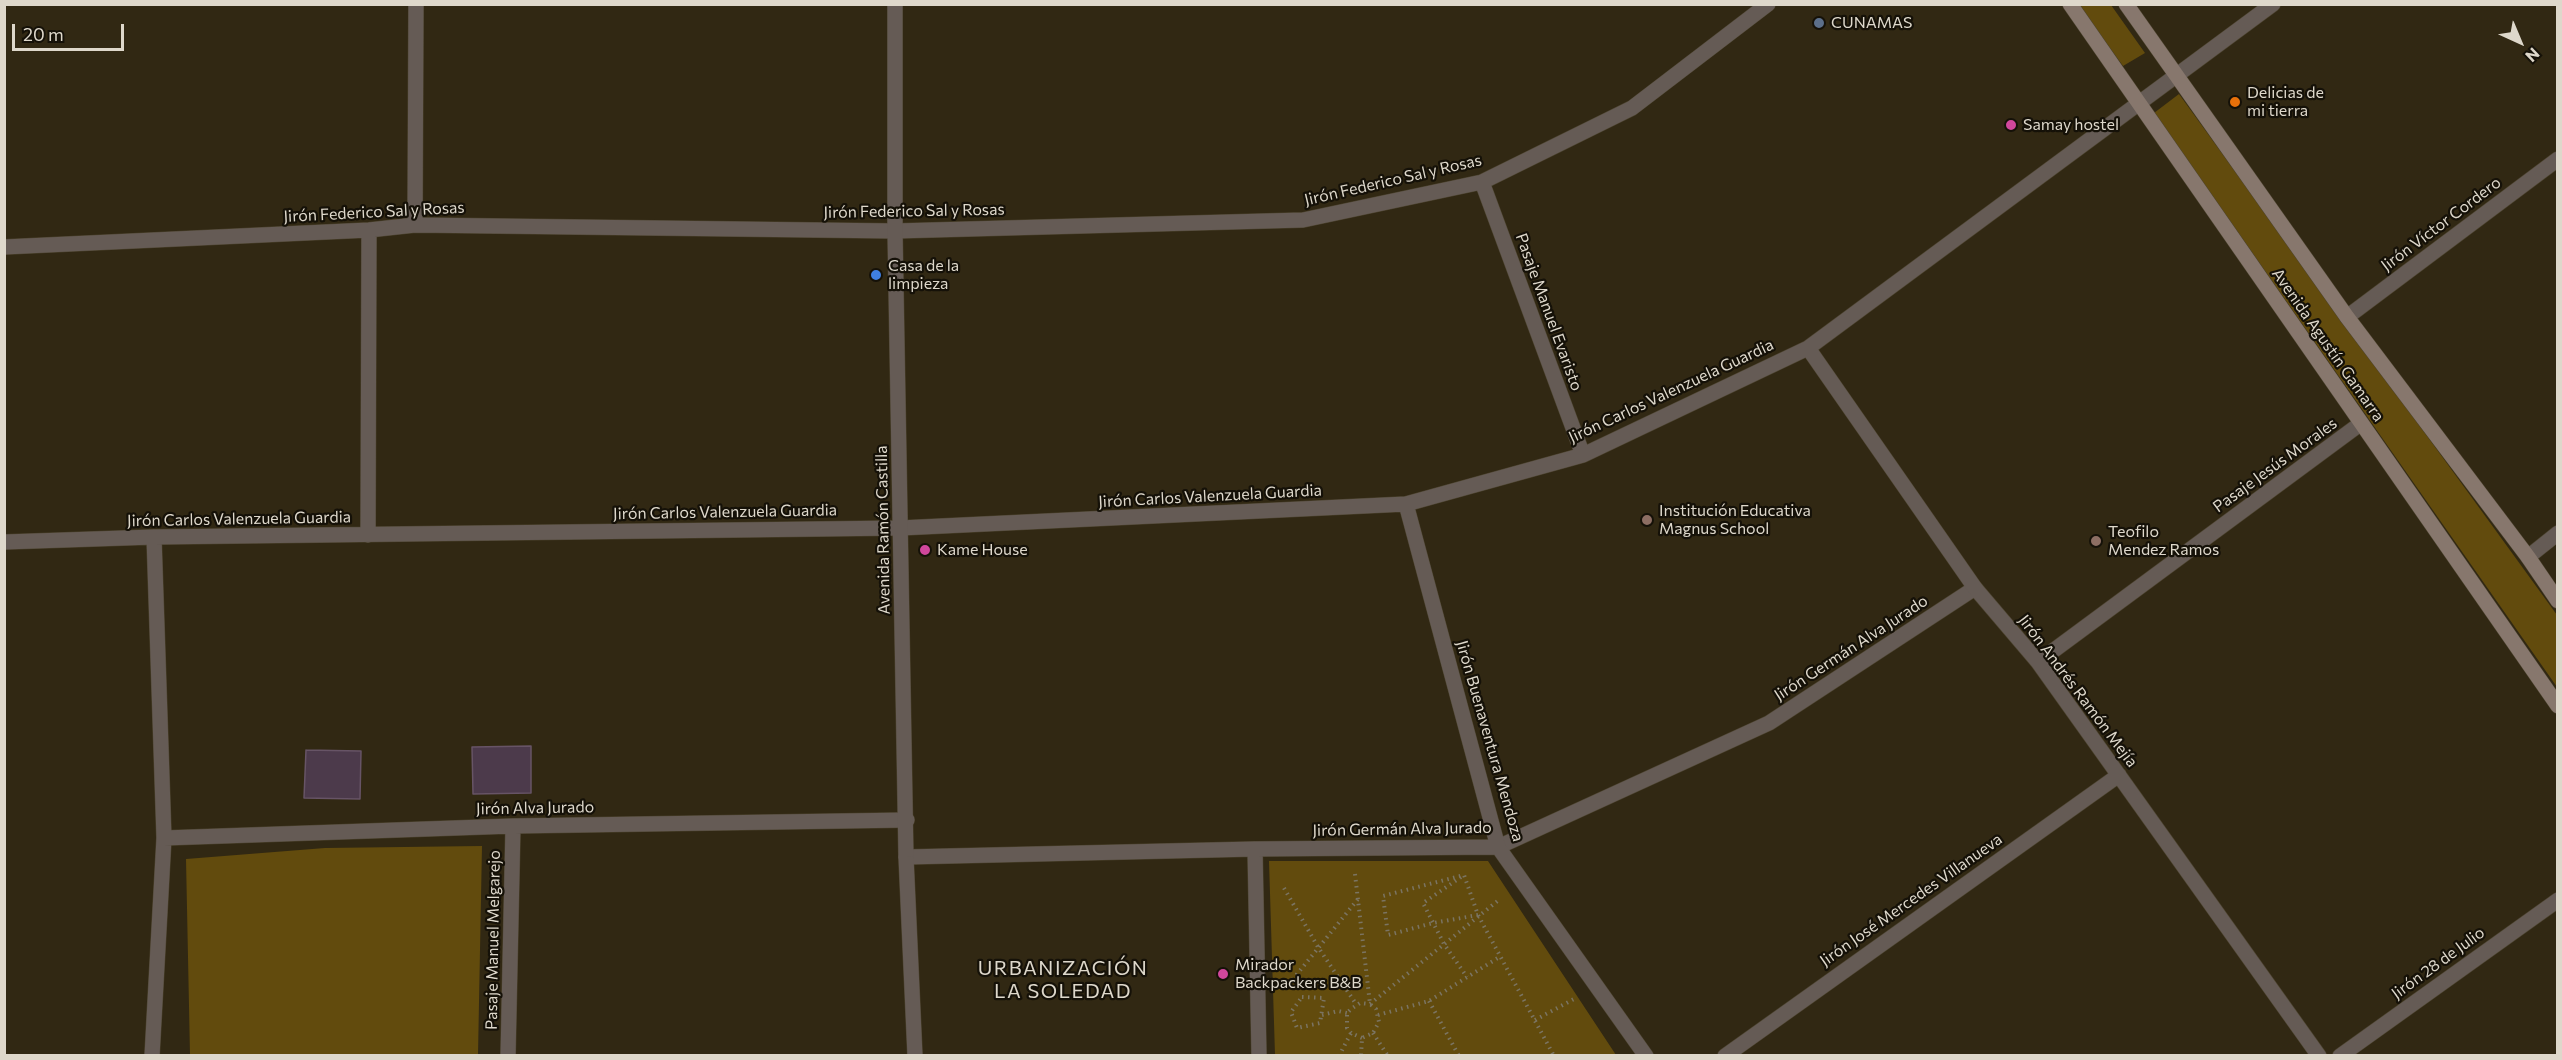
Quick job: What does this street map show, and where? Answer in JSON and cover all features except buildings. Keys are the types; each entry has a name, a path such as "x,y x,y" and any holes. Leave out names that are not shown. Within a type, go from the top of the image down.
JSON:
{"main road":[{"name":"Avenida Agustín Gamarra","path":"2070,4 2558,706"},
{"name":"Avenida Agustín Gamarra","path":"2126,4 2347,317 2528,557 2558,601"}],"street":[{"path":"415,225 416,4"},
{"name":"Avenida Ramón Castilla","path":"896,4 895,231 900,528 906,857 915,1056"},
{"name":"Jirón Federico Sal y Rosas","path":"4,247 369,230 415,225 895,231 1303,219 1482,182 1632,108 1768,4"},
{"name":"Jirón Carlos Valenzuela Guardia","path":"4,542 154,537 900,528 1406,504 1583,455 1808,348 2273,4"},
{"name":"Jirón Víctor Cordero","path":"2347,317 2558,159"},
{"name":"Pasaje Manuel Evaristo","path":"1482,182 1583,455"},
{"path":"368,535 369,230"},
{"name":"Jirón Andrés Ramón Mejía","path":"1808,348 1975,588 2038,662 2319,1056"},
{"name":"Pasaje Jesús Morales","path":"2038,662 2361,424"},
{"name":"Jirón Buenaventura Mendoza","path":"1406,504 1498,847 1646,1056"},
{"path":"2528,557 2558,533"},
{"path":"152,1056 164,838 154,537"},
{"name":"Jirón Germán Alva Jurado","path":"906,857 1255,849 1498,847 1769,723 1975,588"},
{"name":"Jirón José Mercedes Villanueva","path":"1725,1056 2119,775"},
{"name":"Jirón Alva Jurado","path":"164,838 513,826 906,820"},
{"name":"Pasaje Manuel Melgarejo","path":"508,1056 513,826"},
{"path":"1255,849 1259,1056"},
{"name":"Jirón 28 de Julio","path":"2340,1056 2558,900"}],"path":[{"path":"1355,870 1370,1004 1378,1015 1379,1022 1373,1033 1362,1038 1351,1033 1346,1023 1347,1013 1356,1004 1370,1004 1508,893"},
{"path":"1467,977 1444,944 1424,903 1471,870"},
{"path":"1464,875 1478,915 1554,1056"},
{"path":"1464,875 1383,896 1388,935 1433,923 1478,915"},
{"path":"1280,880 1318,948 1356,1004"},
{"path":"1279,996 1358,898"},
{"path":"1378,1015 1429,1001 1501,956"},
{"path":"1302,997 1324,998 1322,1015 1320,1023 1297,1028 1292,1012 1302,997"},
{"path":"1535,1020 1576,998"},
{"path":"1429,1001 1459,1056"},
{"path":"1322,1015 1338,1011 1347,1013"},
{"path":"1339,1056 1351,1033"},
{"path":"1373,1033 1388,1056"},
{"path":"1361,1056 1362,1038"}],"shaded area":[{"path":"2078,5 2111,5 2145,53 2123,66"},
{"path":"2179,94 2557,615 2557,687 2154,113"},
{"path":"482,846 478,1055 190,1055 186,859 325,848"},
{"path":"1269,861 1488,861 1616,1055 1275,1055"}],"place":[{"name":"CUNAMAS","path":"1819,23"},
{"name":"Delicias de mi tierra","path":"2235,102"},
{"name":"Samay hostel","path":"2011,125"},
{"name":"Casa de la limpieza","path":"876,275"},
{"name":"Institución Educativa Magnus School","path":"1647,520"},
{"name":"Teofilo Mendez Ramos","path":"2096,541"},
{"name":"Kame House","path":"925,550"},
{"name":"Mirador Backpackers B&B","path":"1223,974"}],"district":[{"name":"URBANIZACIÓN LA SOLEDAD","path":"1063,980"}]}
